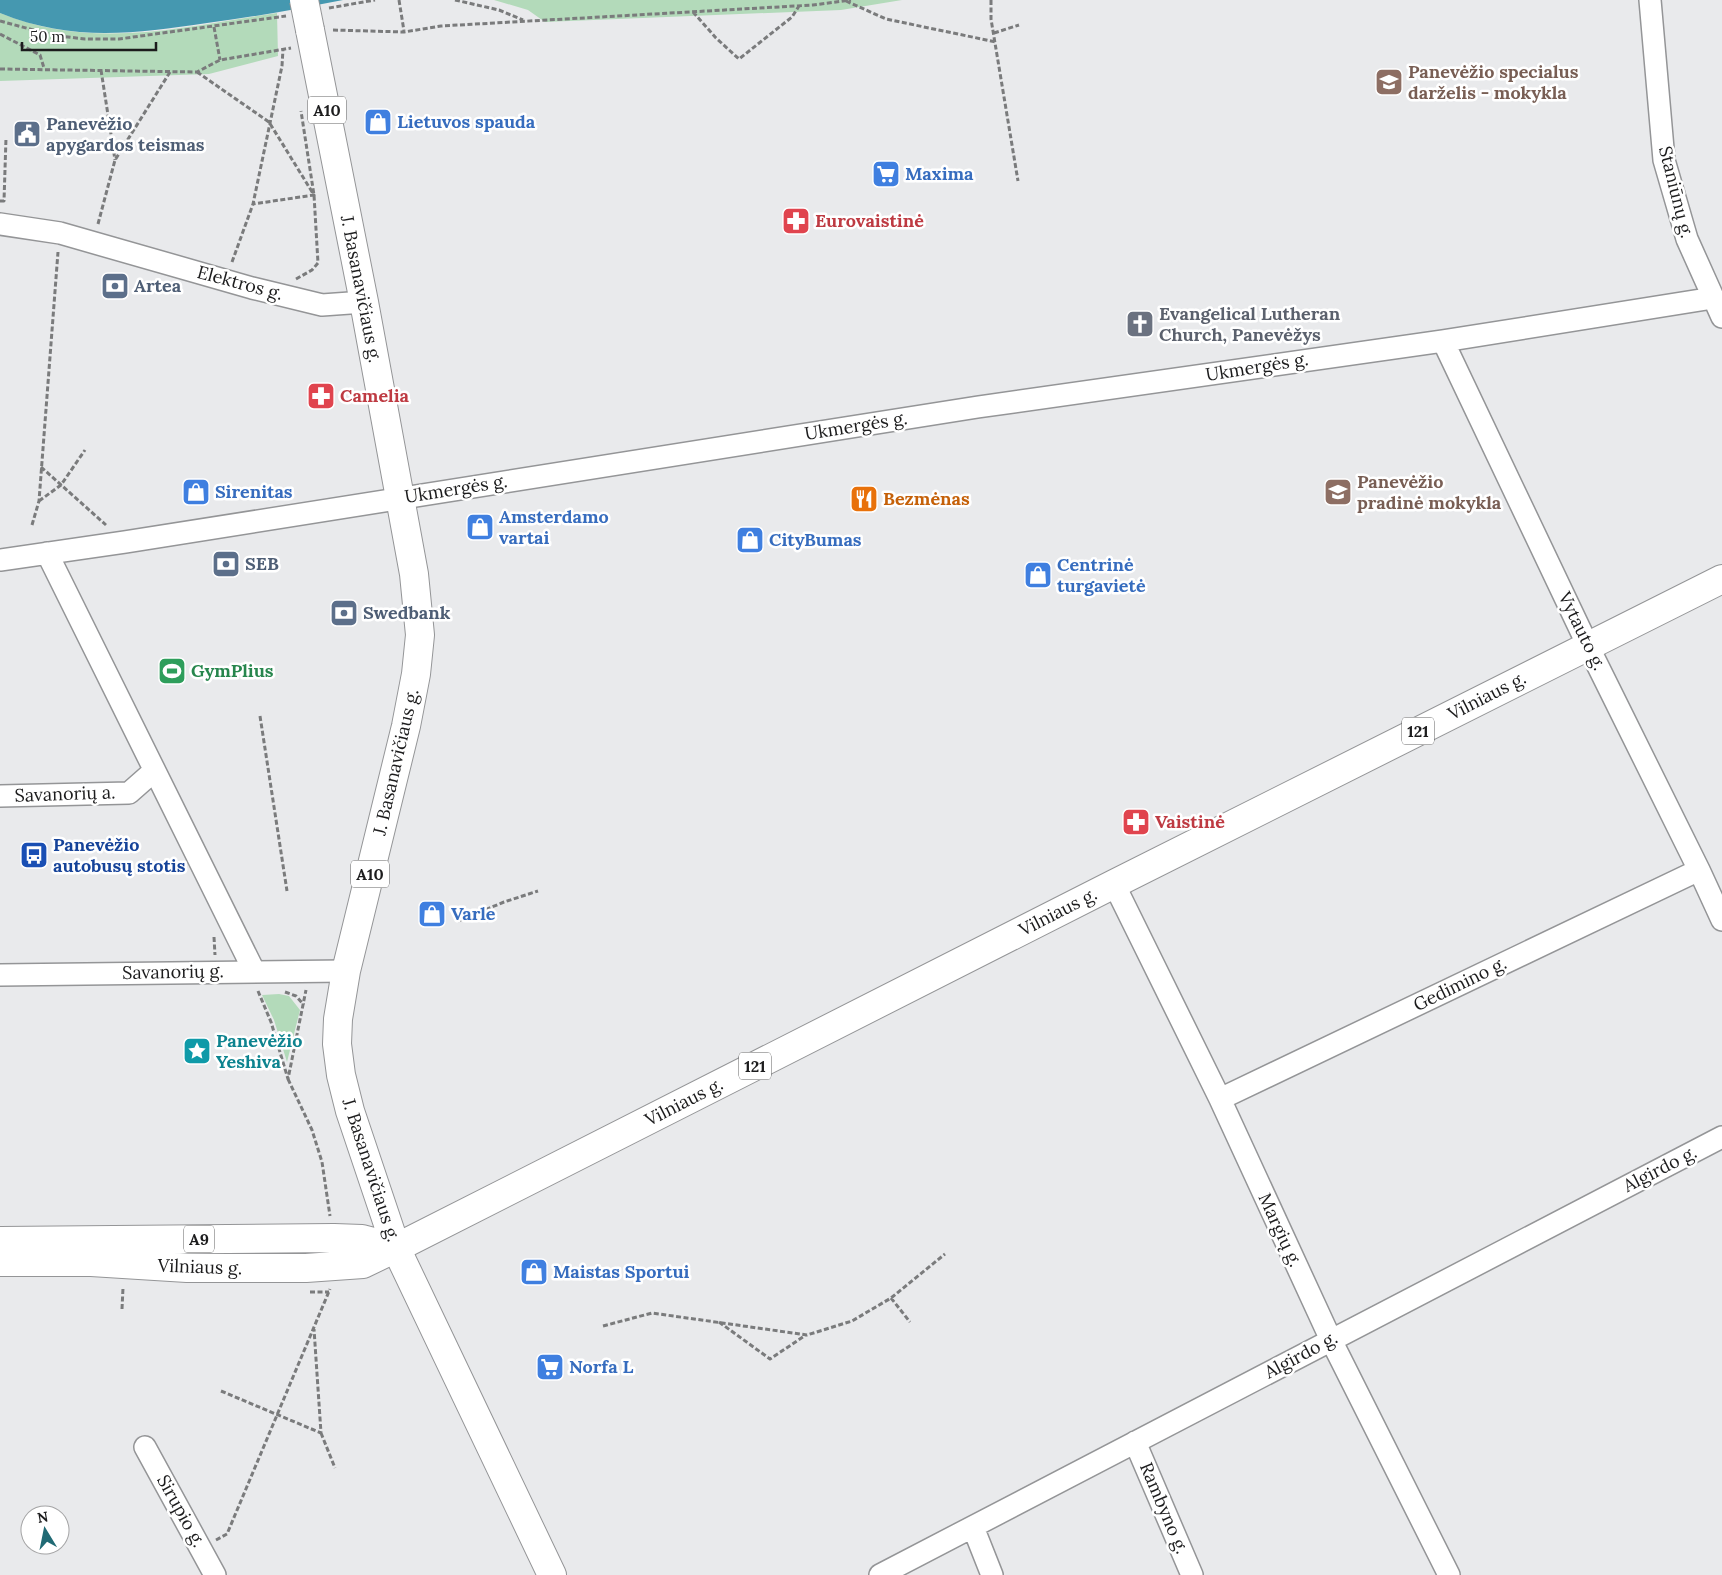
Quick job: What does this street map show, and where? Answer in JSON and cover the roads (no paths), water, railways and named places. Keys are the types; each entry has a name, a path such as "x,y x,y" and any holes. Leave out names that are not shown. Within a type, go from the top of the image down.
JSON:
{"main road":[{"name":"J. Basanavičiaus g.","path":"304,0 321,27 364,302 414,574 420,636 416,674 406,726 346,971 338,1019 337,1044 341,1075 350,1111 396,1248 552,1575"},
{"name":"Vilniaus g.","path":"0,1262 91,1262 234,1269 333,1267 363,1264 1722,578"},
{"name":"Vilniaus g.","path":"0,1241 334,1238 362,1239 396,1248"}],"street":[{"name":"Staniūnų g.","path":"1650,0 1664,160 1687,239 1717,307"},
{"name":"Elektros g.","path":"0,224 60,233 252,288 322,305 364,302"},
{"name":"Ukmergės g.","path":"0,560 125,542 978,406 1444,341 1717,307"},
{"name":"Vytauto g.","path":"1444,341 1588,646 1722,920"},
{"path":"47,553 256,981"},
{"name":"Savanorių a.","path":"0,796 130,792 154,770"},
{"name":"Gedimino g.","path":"1220,1099 1699,870"},
{"name":"Margių g.","path":"1114,884 1220,1099 1331,1340 1449,1575"},
{"name":"Savanorių g.","path":"0,975 256,981 308,972 346,971"},
{"name":"Algirdo g.","path":"880,1575 1722,1137"},
{"name":"Rambyno g.","path":"1136,1442 1192,1575"},
{"name":"Sirupio g.","path":"145,1447 215,1575"},
{"path":"973,1527 992,1575"}],"water":[{"path":"0,0 343,0 292,10 180,27 103,33 78,32 27,22 0,13"}],"place":[{"name":"Panevėžio specialus darželis - mokykla","path":"1389,82"},
{"name":"Lietuvos spauda","path":"378,122"},
{"name":"Panevėžio apygardos teismas","path":"27,134"},
{"name":"Maxima","path":"886,174"},
{"name":"Eurovaistinė","path":"796,221"},
{"name":"Artea","path":"115,286"},
{"name":"Evangelical Lutheran Church, Panevėžys","path":"1140,324"},
{"name":"Camelia","path":"321,396"},
{"name":"Sirenitas","path":"196,492"},
{"name":"Panevėžio pradinė mokykla","path":"1338,492"},
{"name":"Bezmėnas","path":"864,499"},
{"name":"Amsterdamo vartai","path":"480,527"},
{"name":"CityBumas","path":"750,540"},
{"name":"SEB","path":"226,564"},
{"name":"Centrinė turgavietė","path":"1038,575"},
{"name":"Swedbank","path":"344,613"},
{"name":"GymPlius","path":"172,671"},
{"name":"Vaistinė","path":"1136,822"},
{"name":"Panevėžio autobusų stotis","path":"34,855"},
{"name":"Varle","path":"432,914"},
{"name":"Panevėžio Yeshiva","path":"197,1051"},
{"name":"Maistas Sportui","path":"534,1272"},
{"name":"Norfa L","path":"550,1367"}]}
